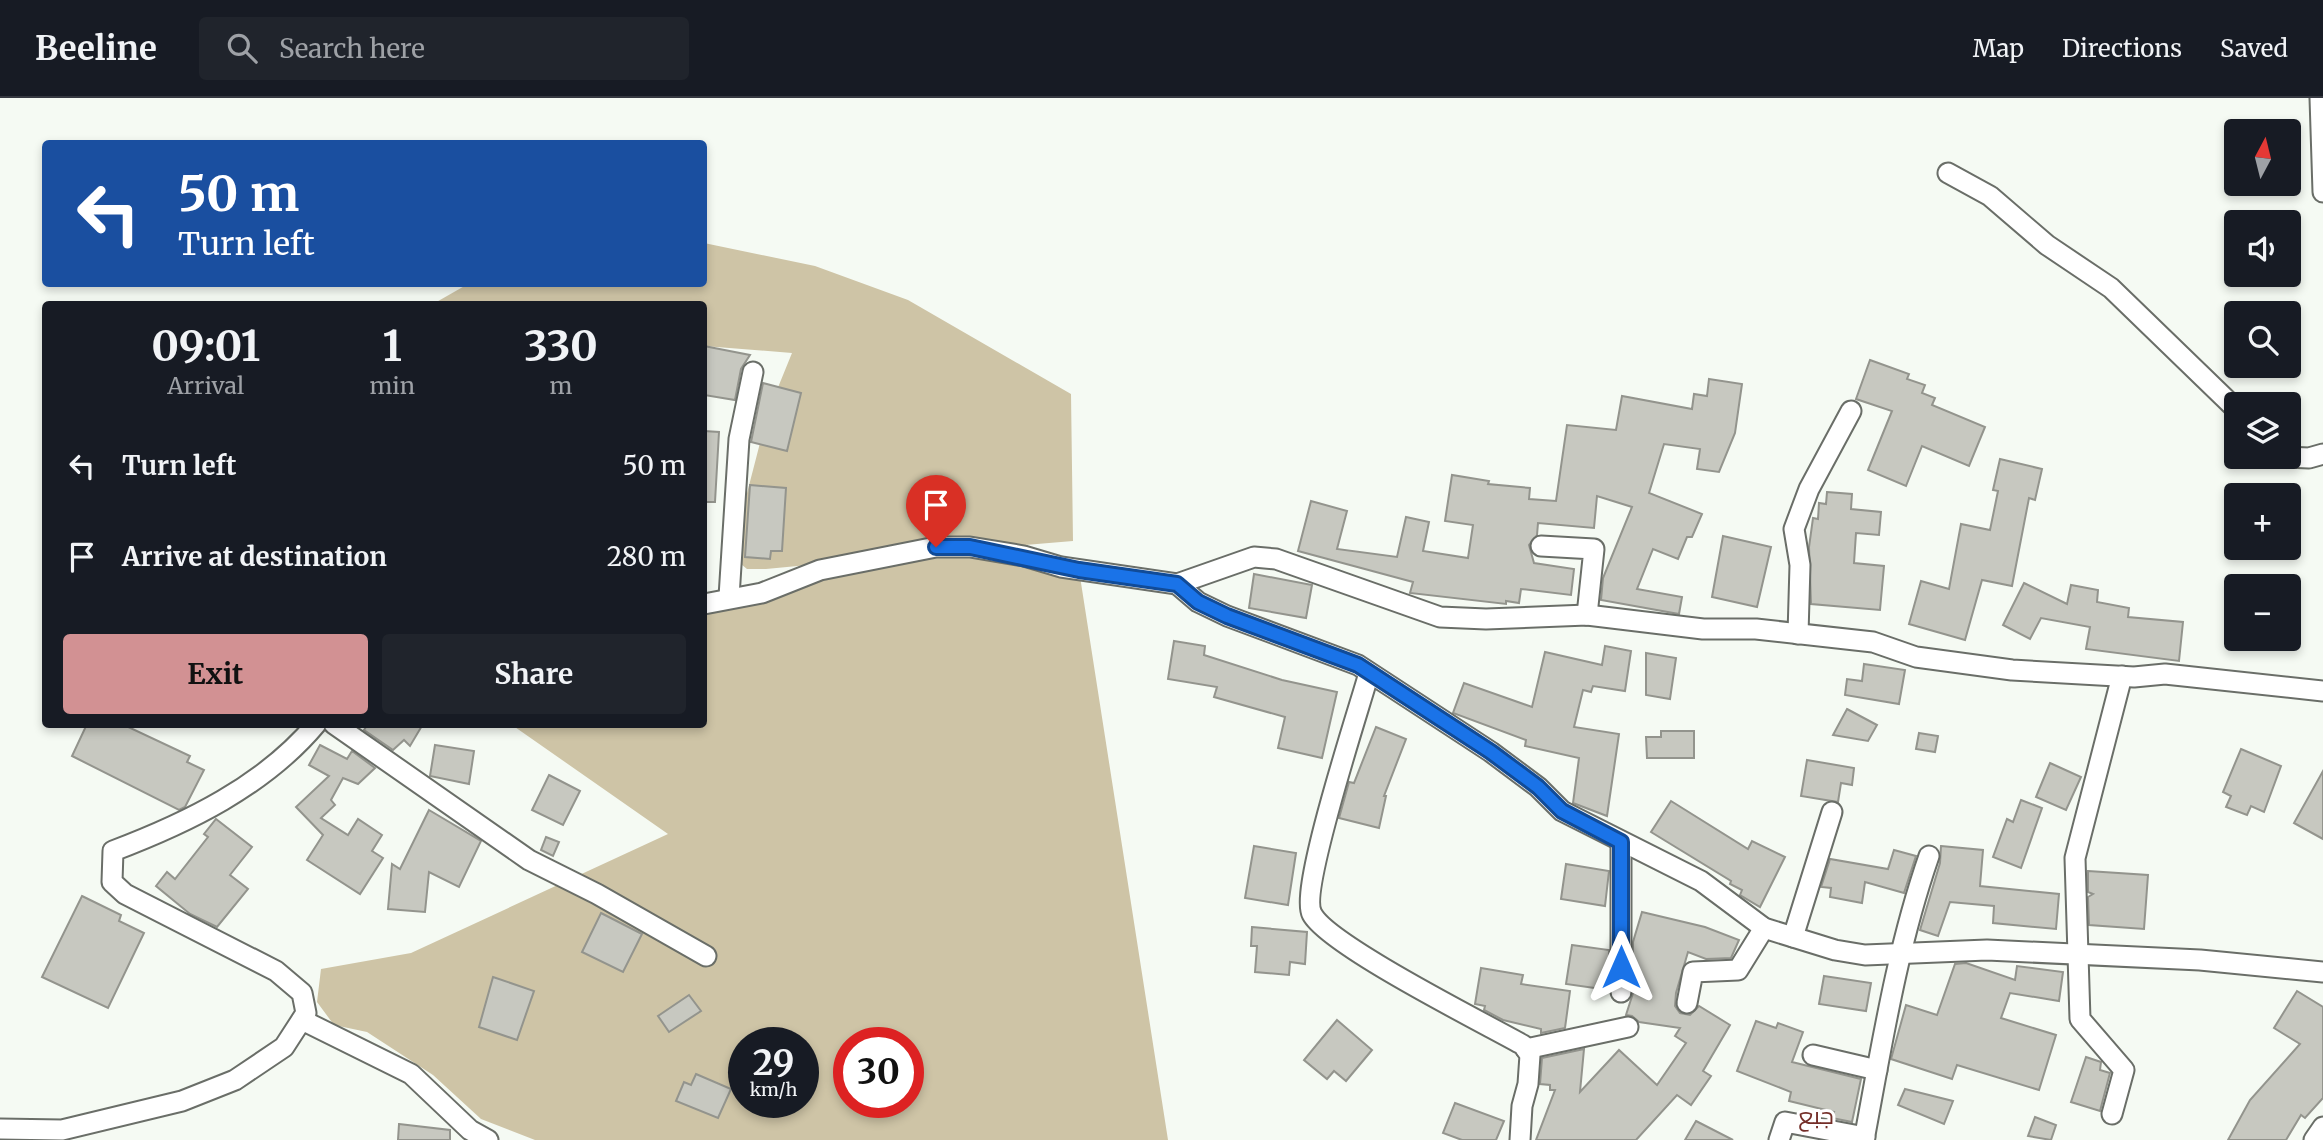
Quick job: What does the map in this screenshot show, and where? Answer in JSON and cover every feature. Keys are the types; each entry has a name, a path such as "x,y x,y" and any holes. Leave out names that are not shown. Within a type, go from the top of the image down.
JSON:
{"street":[{"path":"2320,98 2323,192"},
{"path":"1948,173 1990,196 2047,244 2111,288 2224,398"},
{"path":"729,597 739,439 753,372"},
{"path":"1798,634 1800,565 1794,529 1809,489 1851,411"},
{"path":"2301,458 2323,454"},
{"path":"1541,546 1594,549 1587,615"},
{"path":"707,603 762,593 820,569 936,547 970,547 1079,570 1177,584 1254,557 1276,559 1440,617 1486,619 1587,615 1703,629 1756,629 1873,642 1916,657 2012,670 2122,676 2165,674 2323,691"},
{"path":"1177,584 1198,602 1227,616 1334,655 1369,673 1491,752 1538,787 1562,811 1701,881 1764,928 1835,950 1899,956 1929,950 1959,949 2200,960 2323,972"},
{"path":"1369,673 1317,854 1309,898 1311,914 1336,940 1525,1049 1530,1055 1520,1140"},
{"path":"2112,1114 2124,1070 2080,1019 2075,858 2122,676"},
{"path":"0,1129 62,1130 182,1101 234,1080 284,1047 306,1013 303,993 276,971 125,894 111,883 113,851 228,799 273,765 312,728"},
{"path":"340,728 528,860 597,894 706,956"},
{"path":"1793,937 1832,812"},
{"path":"1621,842 1621,992"},
{"path":"1779,1140 1785,1122 1864,1139 1899,956 1929,856"},
{"path":"1687,1003 1693,972 1738,971 1764,928"},
{"path":"302,1020 411,1074 470,1130 488,1140"},
{"path":"1525,1049 1629,1027"},
{"path":"1813,1055 1877,1070"},
{"path":"2314,1140 2323,1126"}],"shaded area":[{"path":"707,244 815,266 908,300 1071,394 1073,541 979,549 1079,570 1168,1140 535,1140 481,1119 433,1075 367,1032 334,1025 317,1002 321,969 411,953 668,834 516,728 707,728 707,600 871,559 766,569 747,569 736,560 745,501 768,412 792,353 707,346 707,301 438,301 463,287 707,287"}],"building":[{"path":"707,347 750,355 741,369 735,400 707,395"},
{"path":"1870,360 1909,374 1907,379 1925,385 1922,393 1935,398 1932,405 1985,427 1969,466 1922,446 1906,486 1868,470 1892,411 1856,399"},
{"path":"1709,379 1742,384 1735,433 1719,472 1697,469 1700,449 1664,444 1649,493 1702,514 1692,537 1687,537 1678,559 1653,549 1637,589 1682,597 1679,614 1601,600 1603,578 1632,507 1597,496 1594,528 1538,523 1537,535 1529,545 1534,563 1574,569 1571,595 1521,589 1519,603 1506,601 1506,604 1410,593 1413,582 1298,551 1311,501 1347,511 1337,549 1397,557 1406,517 1429,522 1423,551 1468,558 1473,525 1445,521 1452,475 1489,481 1488,484 1530,488 1529,499 1556,501 1567,425 1616,430 1622,396 1692,409 1694,394 1707,396"},
{"path":"763,383 801,393 787,451 751,442"},
{"path":"707,431 719,432 715,502 707,502"},
{"path":"2000,459 2042,469 2035,500 2029,498 2012,586 1982,580 1965,640 1909,624 1921,581 1949,589 1961,524 1990,530 1998,491 1993,490"},
{"path":"750,485 786,488 782,551 771,551 770,559 745,557"},
{"path":"1827,492 1852,494 1851,509 1881,512 1879,535 1856,533 1854,563 1884,566 1880,610 1811,604 1809,547 1813,518 1818,519 1819,503 1826,504"},
{"path":"1723,536 1771,547 1757,607 1712,597"},
{"path":"1254,574 1312,585 1306,618 1249,608"},
{"path":"2024,583 2067,604 2071,585 2098,590 2097,602 2129,608 2128,617 2183,622 2179,661 2086,649 2090,627 2041,618 2030,639 2003,625"},
{"path":"1174,641 1205,646 1204,655 1282,680 1337,692 1322,758 1278,748 1285,717 1214,697 1217,687 1168,679"},
{"path":"1605,646 1631,651 1625,691 1593,686 1591,692 1583,690 1574,727 1619,734 1607,816 1573,803 1579,758 1525,746 1526,740 1453,713 1464,683 1532,707 1545,652 1602,665"},
{"path":"1646,653 1676,658 1670,699 1646,695"},
{"path":"1864,664 1905,670 1899,704 1845,695 1847,679 1862,681"},
{"path":"1847,709 1877,725 1868,741 1833,735"},
{"path":"1376,727 1406,739 1384,796 1379,828 1339,818 1349,782 1354,783"},
{"path":"85,728 130,728 190,756 187,762 204,770 185,807 179,810 72,756"},
{"path":"421,728 410,746 404,740 393,750 364,730"},
{"path":"1661,731 1694,731 1694,758 1647,758 1646,737 1661,737"},
{"path":"1919,733 1938,736 1935,752 1916,749"},
{"path":"320,745 347,759 352,751 375,768 358,784 343,778 331,800 335,805 321,818 348,835 358,819 382,835 372,851 383,858 360,894 307,860 323,835 296,807 329,776 309,765"},
{"path":"435,745 474,751 469,784 430,776"},
{"path":"2241,749 2281,766 2264,812 2251,806 2247,815 2226,807 2231,796 2223,792"},
{"path":"1807,760 1854,768 1852,785 1841,783 1838,802 1801,796"},
{"path":"2050,763 2081,777 2066,810 2036,797"},
{"path":"2323,771 2323,839 2294,823"},
{"path":"549,775 580,791 563,825 532,810"},
{"path":"2021,800 2042,808 2021,868 1993,857 2007,819 2013,822"},
{"path":"1671,801 1748,849 1752,841 1785,857 1760,907 1740,895 1742,890 1730,884 1731,881 1651,832"},
{"path":"429,810 481,841 459,887 429,872 425,912 388,909 392,864 400,869"},
{"path":"216,819 252,847 230,875 248,889 217,927 190,914 156,886 167,872 175,879 208,837 204,834"},
{"path":"546,837 559,842 553,856 541,850"},
{"path":"1254,846 1296,853 1288,905 1245,898"},
{"path":"1941,846 1983,850 1980,886 2059,894 2056,929 1993,923 1994,906 1950,902 1938,936 1920,930 1940,863"},
{"path":"1894,850 1916,856 1904,893 1865,882 1862,903 1830,897 1831,888 1821,887 1830,859 1888,869"},
{"path":"1566,864 1609,871 1605,906 1561,899"},
{"path":"2088,871 2148,875 2144,929 2089,925 2088,897 2093,894 2088,892"},
{"path":"82,896 121,915 119,921 144,933 108,1008 42,977"},
{"path":"1642,912 1705,927 1739,940 1731,958 1706,959 1688,952 1676,993 1675,1006 1680,1013 1690,1015 1699,1006 1730,1025 1703,1071 1711,1076 1691,1105 1677,1095 1636,1140 1536,1140 1555,1090 1550,1090 1550,1085 1540,1084 1542,1058 1584,1049 1580,1092 1619,1050 1657,1085 1686,1043 1675,1036 1680,1028 1639,1022 1626,1015 1633,993 1633,942"},
{"path":"601,913 642,934 623,972 582,952"},
{"path":"1252,927 1307,932 1305,964 1290,962 1289,975 1255,972 1257,946 1251,946"},
{"path":"1572,945 1609,950 1609,990 1566,984"},
{"path":"1966,963 2015,980 2017,966 2063,972 2059,1001 2010,993 2001,1018 2056,1035 2039,1090 1957,1065 1952,1079 1891,1059 1906,1005 1937,1015 1955,964"},
{"path":"1481,968 1523,975 1521,984 1570,991 1565,1028 1541,1033 1541,1029 1503,1020 1484,1010 1485,1006 1475,1004"},
{"path":"1824,976 1871,983 1866,1011 1819,1004"},
{"path":"493,977 534,991 517,1040 479,1027"},
{"path":"2297,991 2323,1007 2323,1098 2305,1118 2301,1115 2286,1140 2228,1140 2250,1100 2300,1044 2274,1028"},
{"path":"689,995 701,1011 669,1032 658,1016"},
{"path":"1337,1020 1372,1050 1346,1081 1334,1071 1327,1079 1304,1060"},
{"path":"1756,1021 1776,1028 1778,1023 1803,1032 1792,1062 1861,1079 1852,1122 1832,1118 1834,1112 1789,1101 1791,1092 1737,1071"},
{"path":"2086,1057 2101,1062 2100,1070 2110,1073 2100,1111 2071,1102"},
{"path":"696,1074 728,1088 728,1096 718,1118 676,1101 684,1082 691,1085"},
{"path":"1905,1089 1953,1101 1944,1124 1898,1105"},
{"path":"1455,1103 1504,1121 1496,1140 1462,1140 1443,1133"},
{"path":"2035,1117 2056,1125 2051,1140 2028,1136"},
{"path":"1696,1121 1733,1140 1685,1140"},
{"path":"399,1124 450,1130 450,1140 398,1140"}],"district":[{"name":"جبع","path":"1816,1116"}],"route":[{"path":"936,547 970,547 1024,556 1061,567 1177,584 1198,602 1227,616 1251,622 1358,665 1491,752 1538,787 1562,811 1621,842 1621,967"}]}
